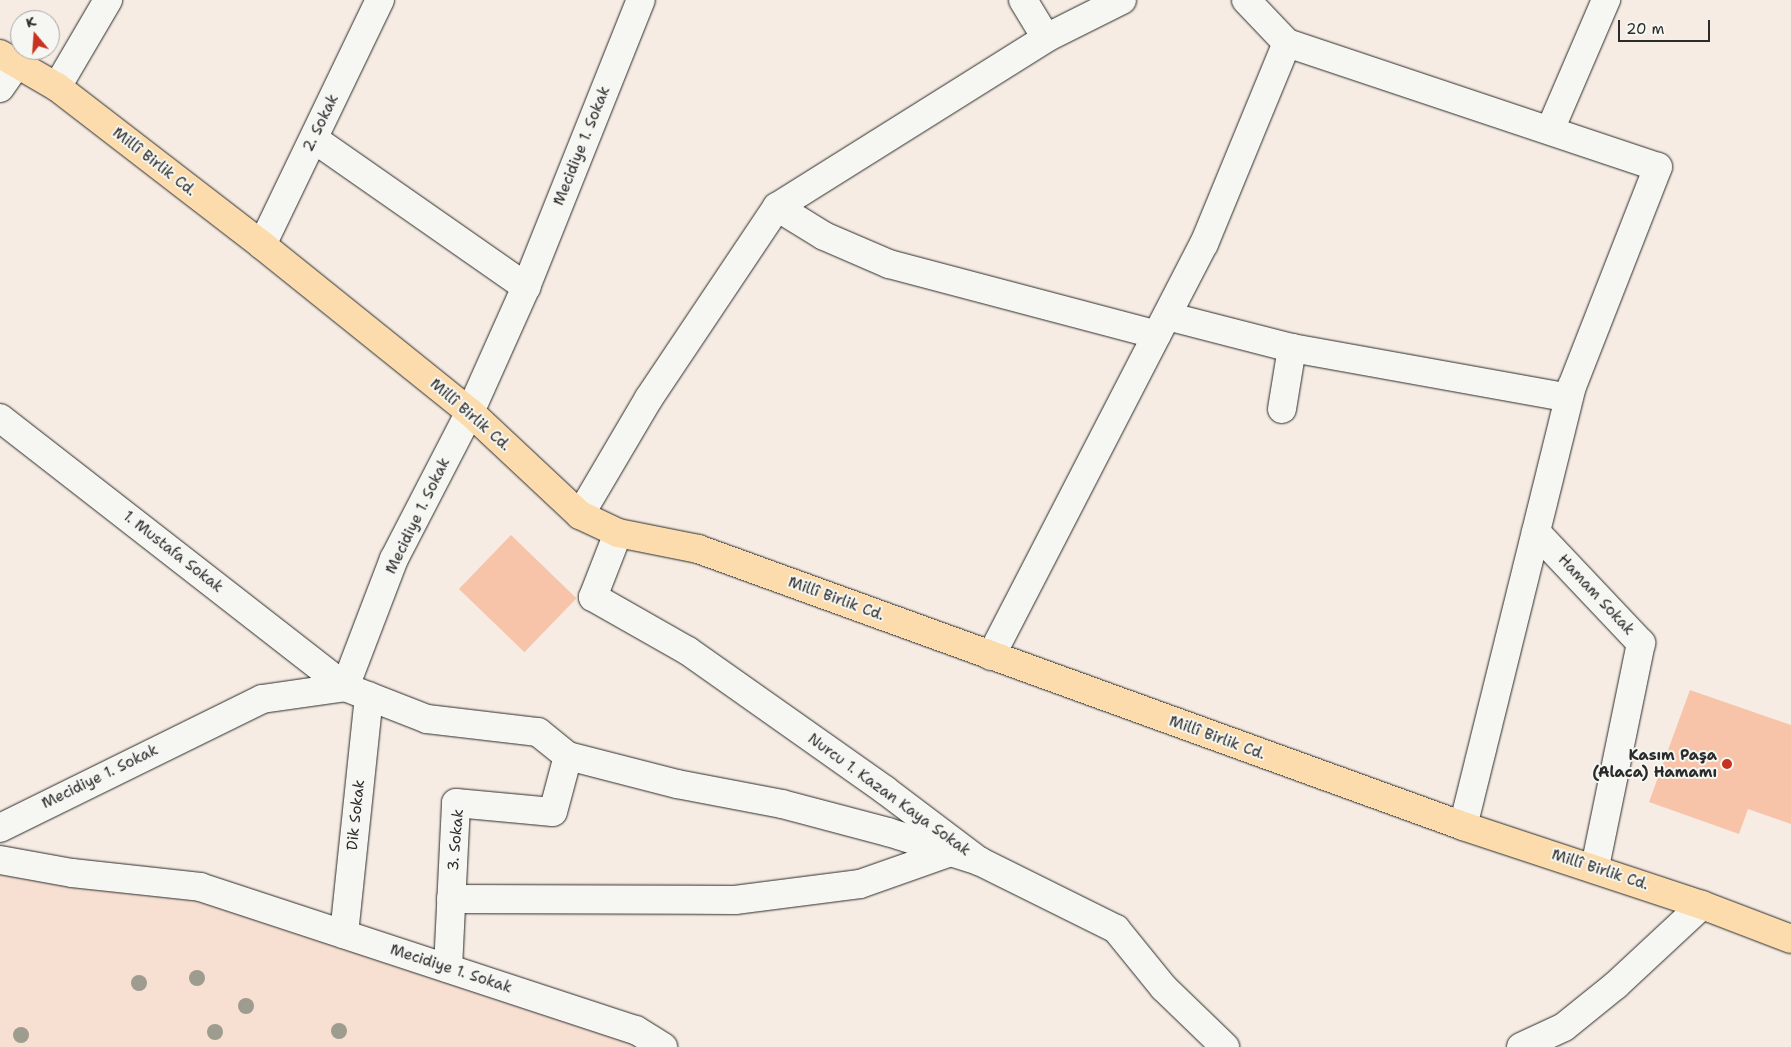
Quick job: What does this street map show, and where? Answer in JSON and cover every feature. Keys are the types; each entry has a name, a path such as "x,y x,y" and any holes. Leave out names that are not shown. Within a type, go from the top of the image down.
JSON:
{"main road":[{"name":"Millî Birlik Cd.","path":"8,60 57,87 262,245 470,412 580,515 618,534 698,549 1463,826 1595,868 1702,905 1791,939"}],"street":[{"path":"57,87 108,0"},
{"name":"2. Sokak","path":"262,245 380,0"},
{"name":"Mecidiye 1. Sokak","path":"1,826 262,699 357,692 394,559 470,412 526,287 641,0"},
{"path":"1023,0 1046,38"},
{"path":"580,515 649,398 777,206 1046,38 1122,0"},
{"path":"1246,0 1287,43 1658,167 1569,398 1463,826"},
{"path":"1550,130 1606,0"},
{"path":"991,656 1204,244 1287,43"},
{"path":"0,88 8,60"},
{"path":"314,139 526,287"},
{"path":"777,206 824,236 889,264 1162,326 1569,398"},
{"path":"1282,409 1292,348"},
{"name":"1. Mustafa Sokak","path":"0,418 357,692"},
{"name":"Hamam Sokak","path":"1536,532 1641,644 1595,868"},
{"name":"Nurcu 1. Kazan Kaya Sokak","path":"618,534 593,597 688,651 885,790 979,862 1116,929 1164,988 1225,1047"},
{"path":"357,692 427,719 538,732 568,756 677,784 782,804 888,832 979,862"},
{"name":"Dik Sokak","path":"344,934 357,692"},
{"name":"3. Sokak","path":"448,968 456,803 552,812 568,756"},
{"path":"451,899 735,900 860,884 951,852"},
{"name":"Mecidiye 1. Sokak","path":"0,860 72,873 200,887 636,1030 662,1047"},
{"path":"1521,1047 1564,1027 1616,985 1702,905"}],"shaded area":[{"path":"0,860 200,887 651,1047 0,1047"}],"building":[{"path":"511,535 576,598 524,652 459,589"},
{"name":"Kasım Paşa (Alaca) Hamamı","path":"1690,690 1791,725 1791,824 1748,809 1739,834 1649,802"}],"place":[{"name":"Kasım Paşa (Alaca) Hamamı","path":"1727,764"}]}
